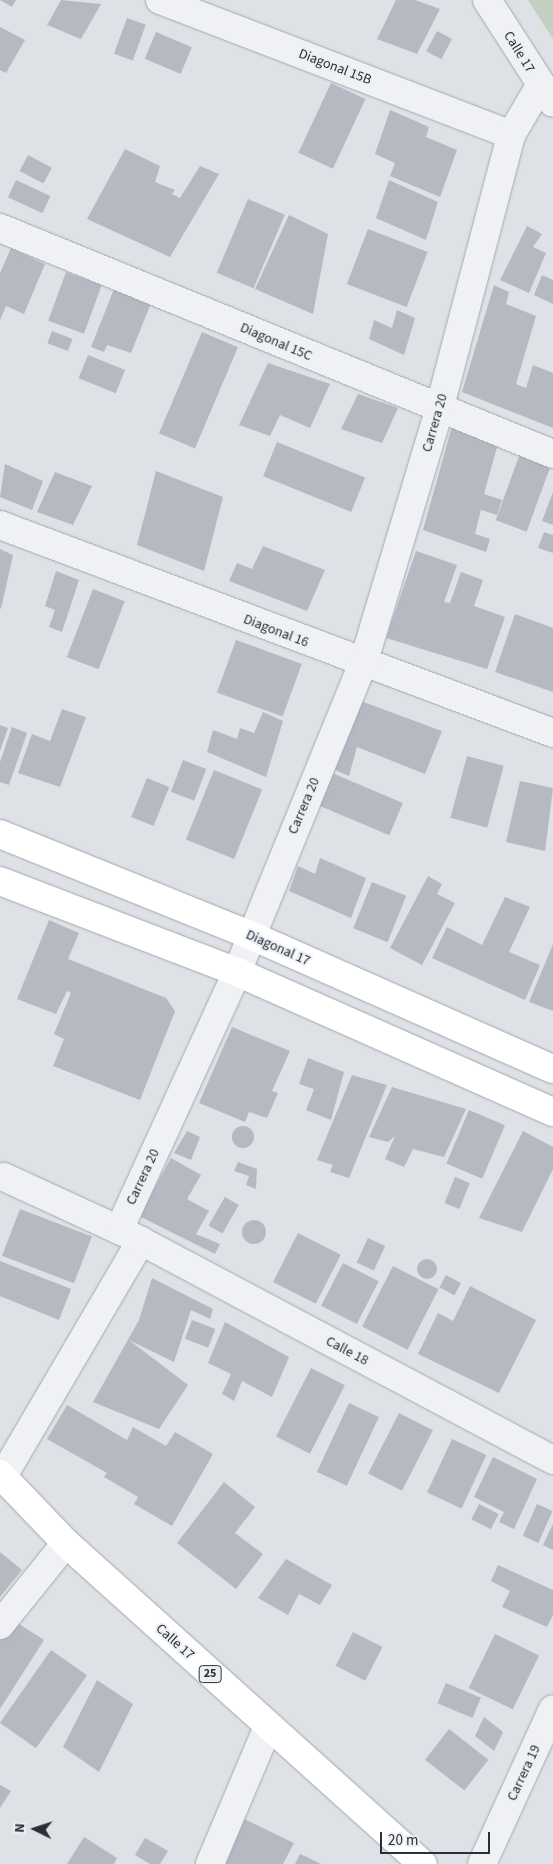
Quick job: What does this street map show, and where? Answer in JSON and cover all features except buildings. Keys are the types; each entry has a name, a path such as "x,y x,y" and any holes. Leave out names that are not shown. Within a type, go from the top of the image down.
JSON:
{"main road":[{"name":"Diagonal 17","path":"0,834 250,935 553,1069"},
{"path":"0,881 237,972 553,1112"},
{"name":"Calle 17","path":"2,1475 66,1543 423,1864"}],"street":[{"name":"Diagonal 15B","path":"160,0 511,135"},
{"name":"Calle 17","path":"486,0 547,94"},
{"name":"Carrera 20","path":"2,1475 130,1235 237,972 250,935 363,664 439,410 511,135 547,94"},
{"name":"Diagonal 15C","path":"0,228 439,410 553,454"},
{"name":"Diagonal 16","path":"0,525 363,664 553,733"},
{"name":"Calle 18","path":"4,1177 130,1235 553,1460"},
{"path":"0,1625 66,1543"},
{"name":"Carrera 19","path":"482,1864 553,1709"},
{"path":"210,1864 268,1726"}],"green space":[{"path":"528,0 553,0 553,39"}]}
